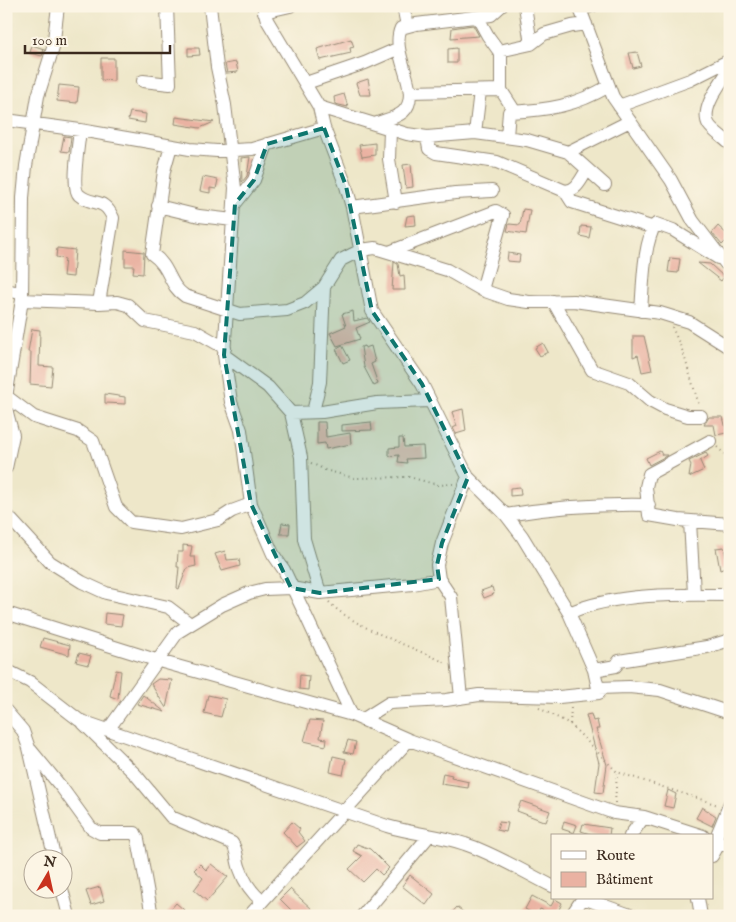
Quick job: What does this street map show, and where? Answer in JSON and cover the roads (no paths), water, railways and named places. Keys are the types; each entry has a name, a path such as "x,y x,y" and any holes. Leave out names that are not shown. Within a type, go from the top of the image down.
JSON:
{"street":[{"path":"58,6 53,48 38,96 23,198 21,296 6,397 34,416 78,431 93,441 116,507 131,522 181,529 218,520 232,511 251,504"},
{"path":"143,81 170,84 167,6"},
{"path":"210,6 234,179 235,204 226,309 225,352 231,402 241,430 251,504 291,588 357,717"},
{"path":"290,6 264,9 319,107 324,128 352,207 372,311 412,367 430,401 467,482 506,515 522,536 569,613 594,670 599,688 599,693 572,697 513,694 389,703 357,717"},
{"path":"403,6 407,26"},
{"path":"377,124 403,112 408,106 410,92 397,49 399,31 407,26 493,15 501,6"},
{"path":"526,6 531,44"},
{"path":"584,7 586,24 609,86 619,106 671,180 692,221 728,265"},
{"path":"478,18 499,51 501,90 512,107 509,112 507,136"},
{"path":"499,51 531,44 544,34 586,24"},
{"path":"306,83 365,63 397,49"},
{"path":"619,106 690,80 730,60"},
{"path":"730,68 708,107 706,115 709,125 730,144"},
{"path":"509,112 544,111 575,104 609,86"},
{"path":"410,92 501,90"},
{"path":"474,133 480,91"},
{"path":"319,107 377,124 390,130 427,137 474,133 507,136 568,152 605,185"},
{"path":"6,120 80,130 190,150 252,149 324,128"},
{"path":"568,152 630,121"},
{"path":"80,130 75,180 77,192 81,196 104,204 113,218 99,304"},
{"path":"390,130 390,159 396,202"},
{"path":"427,137 429,149 436,152 497,162 565,191 571,191 577,186 587,170"},
{"path":"235,204 254,180 267,144"},
{"path":"171,146 158,206 152,254 162,262 177,291 185,296 240,314 287,310 306,303 324,287 341,260 361,250 375,248 447,270 482,290 515,300 574,301 667,316 689,322 729,346"},
{"path":"565,191 572,202 654,228"},
{"path":"352,207 455,193 492,192"},
{"path":"158,206 199,216 233,220"},
{"path":"390,252 496,211 503,215 482,290"},
{"path":"641,311 646,260 656,224 666,227 728,265"},
{"path":"313,412 320,382 324,287"},
{"path":"6,290 21,296 99,304 117,302 128,305 145,321 195,331 225,352 268,387 291,413 301,457 304,539 320,592"},
{"path":"553,301 592,370 628,383 650,401 664,409 688,416 701,416"},
{"path":"291,413 313,412 377,403 430,401"},
{"path":"6,410 13,435 6,468"},
{"path":"710,441 649,474 646,487 650,516 730,524"},
{"path":"461,698 451,597 439,579 437,565 442,543 467,482"},
{"path":"506,515 550,507 604,504 649,505"},
{"path":"6,514 50,562 82,582 114,595 168,607 189,623"},
{"path":"690,521 694,594"},
{"path":"108,730 178,632 210,611 249,593 265,589 291,588 320,592 413,584 439,579"},
{"path":"569,613 603,602 694,594 730,595"},
{"path":"6,613 158,661 357,717 409,740 614,813 644,817 700,834"},
{"path":"594,670 615,666 619,661 707,647 730,640"},
{"path":"6,670 30,682 79,720 136,775 171,817 232,843 240,869 253,893 262,901"},
{"path":"599,688 635,687 660,690 730,713"},
{"path":"6,711 23,731 29,748 54,850"},
{"path":"79,720 409,833 447,838 467,844 551,886"},
{"path":"249,916 409,740"},
{"path":"29,748 62,788 91,828 100,833 134,834 138,839 152,916"},
{"path":"716,839 729,805"},
{"path":"631,834 644,817"},
{"path":"716,839 730,824"},
{"path":"362,916 429,836"},
{"path":"65,900 69,916"},
{"path":"571,916 582,900"},
{"path":"588,900 619,914 633,916"},
{"path":"698,900 701,916"}]}
